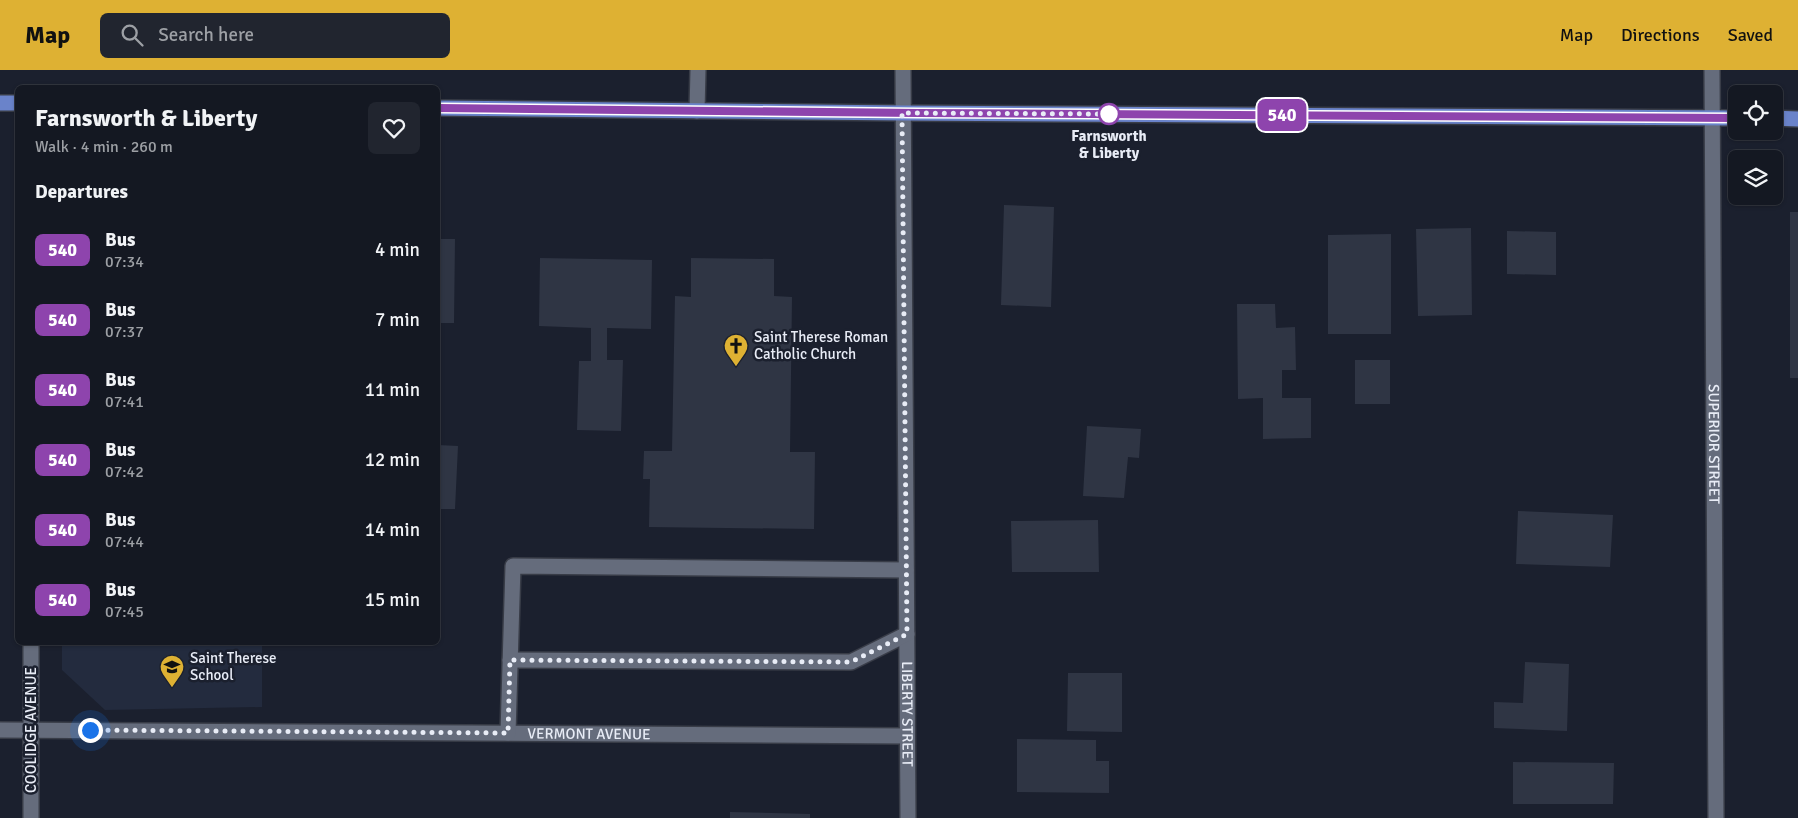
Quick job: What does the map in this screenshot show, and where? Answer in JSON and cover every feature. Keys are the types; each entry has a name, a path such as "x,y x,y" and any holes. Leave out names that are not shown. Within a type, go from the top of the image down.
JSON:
{"main road":[{"path":"0,103 15,104"},
{"path":"440,108 1728,118"},
{"path":"1783,118 1798,119"}],"street":[{"path":"697,110 698,70"},
{"name":"LIBERTY STREET","path":"903,70 908,818"},
{"name":"SUPERIOR STREET","path":"1712,70 1716,818"},
{"path":"508,733 514,566 906,570"},
{"path":"510,660 851,662 907,634"},
{"name":"COOLIDGE AVENUE","path":"31,645 31,818"},
{"name":"VERMONT AVENUE","path":"0,730 907,736"}],"shaded area":[{"name":"Saint Therese School","path":"62,645 262,645 262,707 105,710 62,670"}],"building":[{"path":"1004,205 1054,207 1051,307 1001,305"},
{"path":"1790,212 1798,212 1798,378 1790,378"},
{"path":"1471,228 1472,315 1418,316 1416,229"},
{"path":"1507,231 1556,232 1556,275 1507,274"},
{"path":"1391,234 1391,334 1328,334 1328,235"},
{"path":"440,239 455,239 454,323 440,323"},
{"path":"540,258 652,260 651,329 607,328 607,360 623,360 621,431 577,430 579,361 591,361 591,328 539,326"},
{"path":"691,258 774,259 774,296 792,297 790,452 815,452 814,529 649,527 650,479 643,479 644,451 672,451 675,296 691,297"},
{"path":"1237,304 1275,304 1276,328 1295,327 1296,370 1282,370 1282,398 1311,398 1311,438 1263,439 1263,398 1238,399"},
{"path":"1355,360 1390,360 1390,404 1355,404"},
{"path":"1087,426 1141,429 1139,458 1128,457 1124,498 1083,496"},
{"path":"440,445 458,446 455,509 440,509"},
{"path":"1518,511 1613,515 1610,567 1516,564"},
{"path":"1098,520 1099,572 1012,572 1011,521"},
{"path":"1525,662 1569,664 1567,731 1494,728 1494,702 1523,703"},
{"path":"1068,673 1122,673 1122,732 1067,731"},
{"path":"1017,739 1096,740 1096,761 1109,761 1109,793 1017,792"},
{"path":"1513,762 1614,763 1613,804 1513,804"},
{"path":"730,812 810,814 810,818 730,818"}],"bus line":[{"name":"540","path":"440,108 1728,118"}],"place":[{"name":"Farnsworth & Liberty","path":"1109,114"},
{"name":"Saint Therese Roman Catholic Church","path":"736,367"},
{"name":"Saint Therese School","path":"172,688"}],"route":[{"path":"90,730 508,733 510,660 851,662 907,634 902,113 1109,114"}]}
